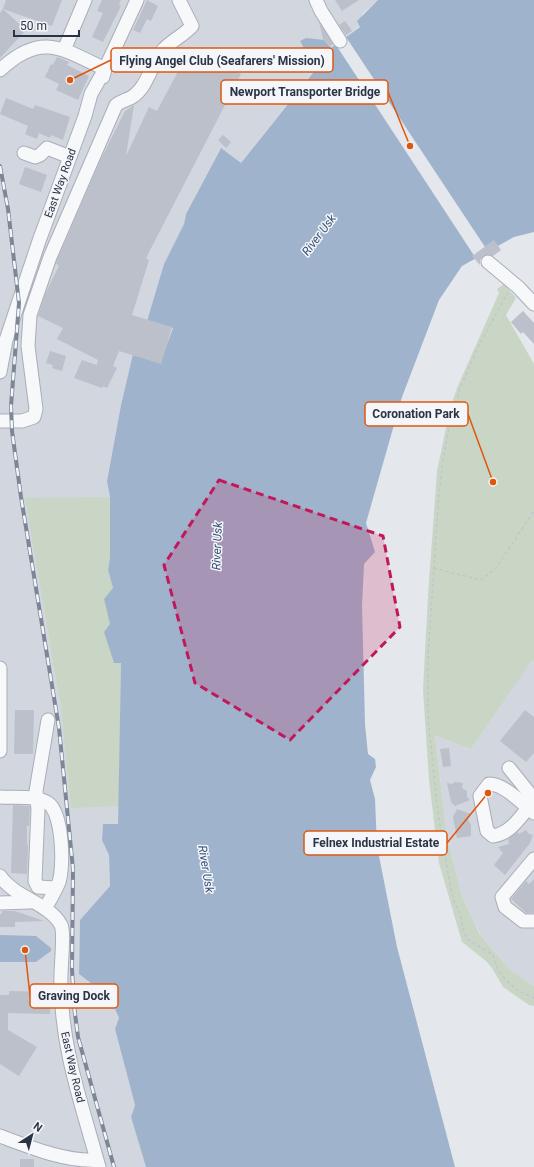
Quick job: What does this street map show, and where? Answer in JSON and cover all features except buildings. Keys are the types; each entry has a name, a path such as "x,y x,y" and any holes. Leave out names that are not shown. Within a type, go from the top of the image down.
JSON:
{"street":[{"path":"64,50 86,0"},
{"name":"East Way Road","path":"0,372 1,355 39,241 85,116 88,100 105,69 137,0"},
{"path":"0,421 22,421 32,419 34,417 36,410 28,346 28,326 41,278 116,105 133,96 144,83 161,51 172,41 185,34 192,26 180,0"},
{"path":"316,0 321,11 340,41"},
{"path":"2,65 14,57 31,49 50,47 64,50 105,69"},
{"path":"24,153 35,157 40,155 47,148 70,156"},
{"path":"488,262 518,287 534,304"},
{"path":"0,668 0,751"},
{"path":"48,720 36,791 38,809 35,881 38,887 56,888"},
{"path":"509,768 532,808"},
{"path":"0,797 37,799 52,806 58,818 61,870 56,888 44,909"},
{"path":"532,864 502,897 505,907 523,921 534,921"},
{"name":"East Way Road","path":"0,876 10,888 44,909 59,922 63,931 61,986 65,1039 73,1075 98,1163"},
{"path":"0,903 32,902"},
{"path":"0,1136 49,1153 98,1163"}],"path":[{"path":"518,287 507,293 478,347 460,389 449,427 442,467 434,568 428,656 428,718 438,812 450,884 454,901 461,916 463,929 467,938 493,955 497,968 517,990 534,998"},
{"path":"434,568 481,580 496,568 534,511"}],"highlighted area":[{"path":"219,480 383,536 400,627 290,740 195,683 164,565"}],"shaded area":[{"path":"0,0 378,0 362,14 360,26 331,48 303,46 301,54 316,68 241,163 220,149 186,214 184,224 164,264 147,321 173,327 160,363 133,355 121,405 107,481 110,497 110,558 108,570 113,588 121,662 118,824 103,824 102,839 109,855 110,886 80,920 79,974 110,998 119,1018 115,1029 135,1105 131,1117 146,1167 0,1167"},
{"path":"532,659 534,661 534,986 510,970 481,936 462,896 447,838 435,734 471,749"}],"green space":[{"path":"504,284 516,298 506,315 534,364 534,661 532,660 471,749 435,735 447,838 462,896 480,935 510,970 534,986 534,1006 529,1005 503,987 486,961 462,942 439,863 429,780 423,690 437,471 450,409 457,388 499,293 497,289"},
{"path":"110,497 110,558 108,570 113,588 104,599 121,662 119,806 71,808 61,707 25,498"}],"water":[{"name":"River Usk","path":"378,0 534,0 534,232 514,237 462,266 439,300 402,397 366,523 375,552 364,564 362,606 365,724 368,754 375,759 376,767 370,780 375,799 377,846 397,947 455,1167 146,1167 131,1117 135,1105 115,1029 119,1018 110,998 79,974 80,920 110,886 109,855 102,840 103,824 118,824 121,663 114,663 104,632 110,624 104,599 113,588 108,570 110,558 110,497 107,481 121,405 133,354 160,363 173,328 147,321 164,264 184,224 186,214 221,148 241,163 316,69 301,54 303,46 300,41 306,38 324,40 331,48 360,27 357,21"},
{"path":"0,935 36,936 51,948 51,951 36,962 0,962"}],"pier":[{"path":"346,37 489,253 477,260 336,45"}],"railway":[{"path":"0,166 8,209 19,303 11,406 12,431 21,497 59,728 73,869 72,969 74,1006 78,1037 114,1167"}],"place":[{"name":"Flying Angel Club (Seafarers' Mission)","path":"70,80"},
{"name":"Newport Transporter Bridge","path":"410,146"},
{"name":"Coronation Park","path":"493,482"},
{"name":"Felnex Industrial Estate","path":"488,793"},
{"name":"Graving Dock","path":"25,950"}]}
